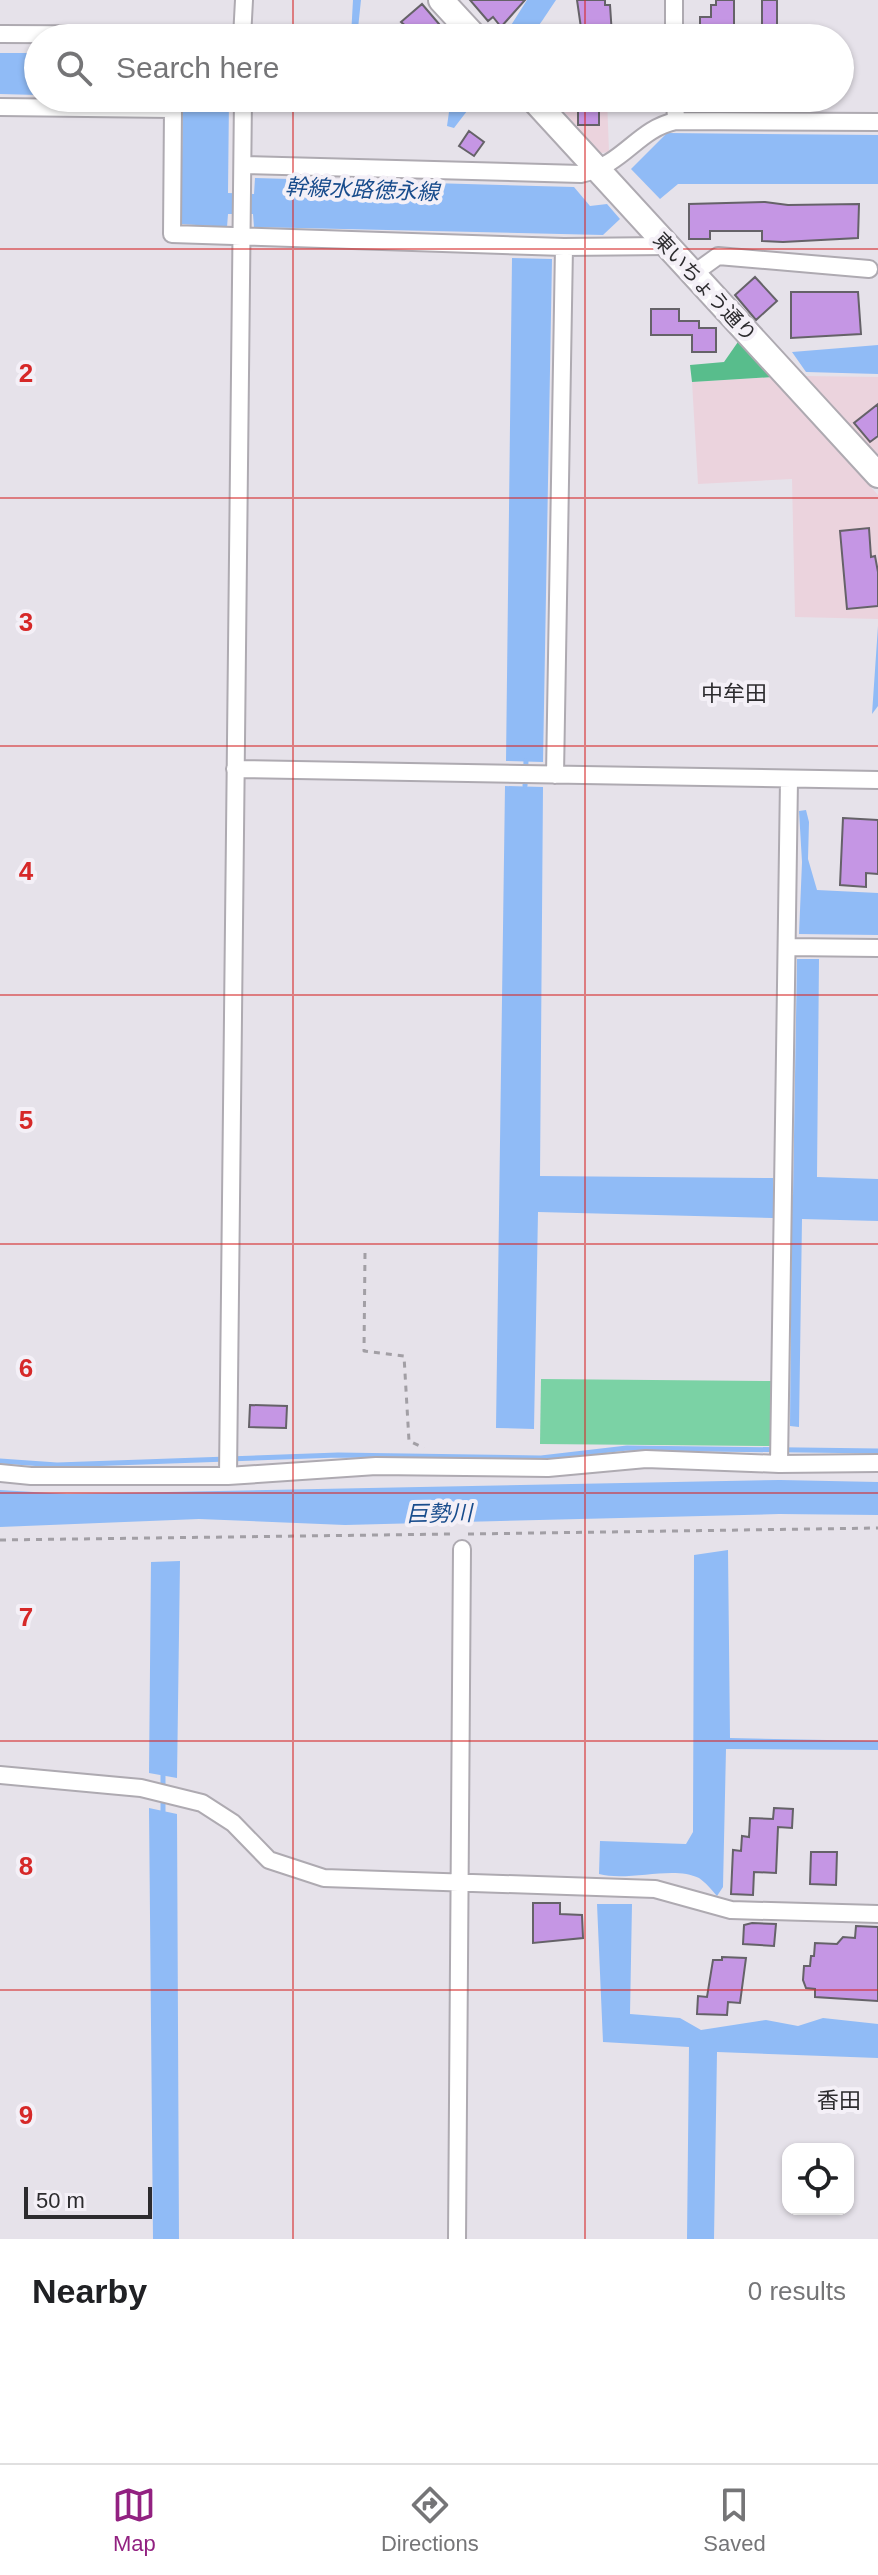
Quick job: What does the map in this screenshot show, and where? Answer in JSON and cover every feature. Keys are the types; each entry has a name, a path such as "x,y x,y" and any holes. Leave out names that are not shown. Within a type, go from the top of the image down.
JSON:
{"main road":[{"path":"441,0 463,24"},
{"name":"東いちょう通り","path":"545,112 878,475"}],"street":[{"path":"243,24 244,0"},
{"path":"674,0 674,24"},
{"path":"0,34 24,34"},
{"path":"0,107 24,107"},
{"path":"173,112 172,234 564,247 667,246"},
{"path":"228,1476 243,112"},
{"path":"676,112 676,121"},
{"path":"244,165 581,174 598,170 625,155 655,125 676,121 878,122"},
{"path":"555,775 564,247"},
{"path":"693,274 718,256 869,269"},
{"path":"235,769 878,780"},
{"path":"780,1455 789,780"},
{"path":"788,947 878,948"},
{"path":"0,1473 31,1476 228,1476 376,1466 548,1468 646,1459 780,1455 878,1463"},
{"path":"457,2239 462,1549"},
{"path":"0,1775 163,1793 202,1803 233,1823 269,1860 324,1878 655,1889 731,1910 878,1914"}],"path":[{"path":"365,1253 364,1351 404,1356 409,1441 425,1449"},
{"path":"0,1540 878,1528"}],"shaded area":[{"path":"564,112 608,112 609,152 601,153"},
{"path":"805,376 878,377 878,461"},
{"path":"773,377 878,495 878,619 795,617 792,479 698,484 692,382"}],"green space":[{"path":"740,339 773,377 692,382 690,365 724,362"},
{"path":"541,1379 775,1381 774,1446 540,1444"}],"water":[{"path":"353,0 361,0 358,24 352,24"},
{"path":"527,0 556,0 540,24 512,24"},
{"path":"0,53 24,53 24,95 0,94"},
{"name":"幹線水路徳永線","path":"183,112 229,112 228,193 254,194 255,178 574,187 590,206 607,204 620,219 603,235 254,227 253,214 228,214 227,227 181,224"},
{"path":"449,112 466,112 454,128 447,126"},
{"path":"667,133 878,135 878,184 678,184 660,199 631,169"},
{"path":"512,258 552,259 543,762 506,761"},
{"path":"878,345 878,374 806,372 792,352"},
{"path":"878,626 878,706 872,714"},
{"path":"505,786 543,787 540,1176 773,1178 773,1196 793,1195 797,959 819,959 817,1177 878,1179 878,1221 802,1219 799,1427 790,1426 792,1200 774,1203 773,1218 538,1212 534,1429 496,1428"},
{"path":"806,810 809,822 808,859 817,890 878,893 878,935 799,934 802,862 799,811"},
{"name":"巨勢川","path":"780,1480 878,1482 878,1515 779,1514 345,1525 199,1519 0,1527 0,1490 67,1494"},
{"path":"728,1550 730,1738 878,1741 878,1750 726,1749 723,1887 717,1896 699,1878 688,1874 599,1874 600,1841 686,1844 693,1832 694,1555"},
{"path":"180,1561 177,1778 149,1773 151,1562"},
{"path":"149,1808 177,1814 179,2239 153,2239"},
{"path":"597,1904 632,1904 630,2014 680,2018 701,2030 766,2020 798,2026 823,2018 878,2024 878,2058 717,2052 714,2239 687,2239 689,2047 603,2042"}],"building":[{"path":"470,0 525,0 504,24 499,24 493,17 488,21"},
{"path":"577,0 605,0 605,5 610,5 611,24 580,24"},
{"path":"716,0 734,0 734,24 700,24 700,17 711,17 711,5 716,5"},
{"path":"762,0 777,0 777,24 762,24"},
{"path":"422,4 439,24 403,24 401,22"},
{"path":"578,112 599,112 599,125 578,125"},
{"path":"469,131 484,142 474,156 459,146"},
{"path":"765,202 788,205 859,204 858,238 783,242 762,241 762,231 710,231 710,239 689,239 689,204"},
{"path":"755,277 777,301 756,320 735,295"},
{"path":"791,292 858,292 861,334 791,338"},
{"path":"651,309 679,309 679,321 699,321 699,328 716,328 716,352 692,352 692,335 651,335"},
{"path":"878,404 878,436 870,442 854,423"},
{"path":"869,528 871,557 875,556 878,572 878,606 847,609 840,531"},
{"path":"843,818 878,820 878,874 866,873 866,887 840,885"},
{"path":"250,1405 287,1406 286,1428 249,1427"},
{"path":"774,1808 793,1809 792,1828 778,1827 776,1873 754,1872 753,1895 731,1894 733,1850 741,1851 742,1836 749,1837 750,1818 773,1819"},
{"path":"811,1852 837,1852 836,1885 810,1884"},
{"path":"533,1903 560,1903 560,1914 582,1915 583,1938 533,1943"},
{"path":"776,1924 774,1946 743,1944 744,1925"},
{"path":"856,1926 878,1927 878,2001 815,1997 815,1989 806,1988 803,1980 804,1966 810,1966 815,1943 837,1944 843,1937 855,1938"},
{"path":"722,1957 746,1958 740,2003 728,2002 727,2015 697,2014 698,1996 707,1997 713,1960 722,1960"}],"waterway":[{"path":"525,786 526,761"},
{"path":"0,1461 57,1465 338,1455 541,1458 627,1448 878,1451"},
{"path":"163,1775 163,1811"}],"district":[{"name":"中牟田","path":"734,693"},
{"name":"香田","path":"839,2100"}]}
